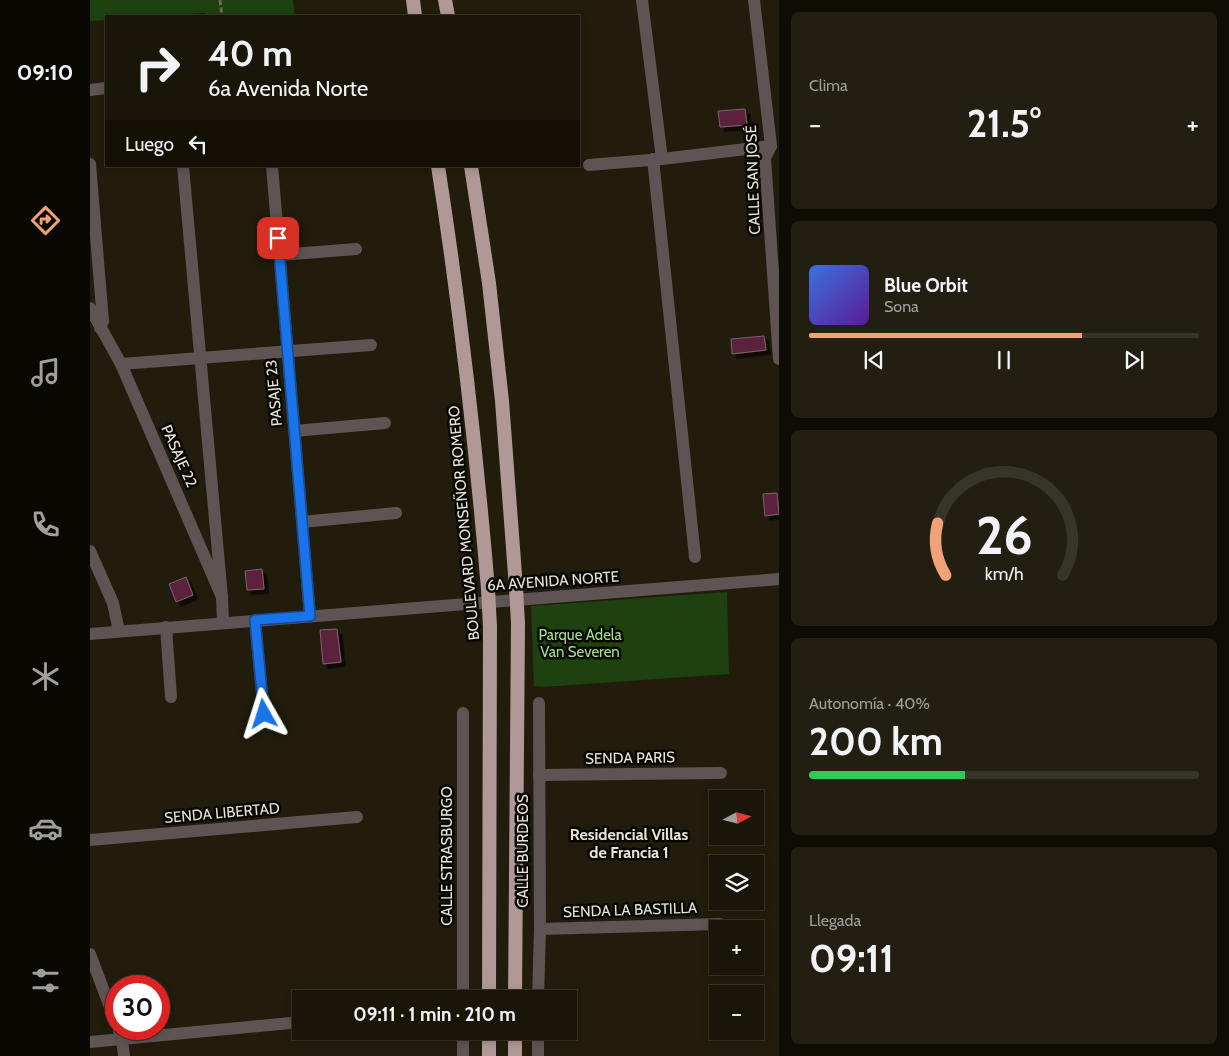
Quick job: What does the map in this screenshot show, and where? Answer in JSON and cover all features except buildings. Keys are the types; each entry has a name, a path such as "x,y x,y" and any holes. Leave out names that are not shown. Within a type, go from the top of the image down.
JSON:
{"highway":[{"path":"413,0 415,15"},
{"path":"445,0 448,15"},
{"name":"BOULEVARD MONSEÑOR ROMERO","path":"438,167 468,385 488,589 490,627 489,990"},
{"path":"471,167 489,283 502,401 510,490 518,623 515,990"},
{"path":"489,1040 489,1056"},
{"path":"515,1040 515,1056"}],"street":[{"path":"642,0 695,557"},
{"name":"CALLE SAN JOSÉ","path":"754,0 768,152 779,359"},
{"path":"90,90 105,88"},
{"path":"589,165 768,152 779,156"},
{"path":"90,164 103,321 100,328"},
{"path":"184,167 222,597"},
{"name":"PASAJE 23","path":"272,167 310,616"},
{"path":"280,255 356,249"},
{"name":"PASAJE 22","path":"90,308 121,364 222,597 223,623"},
{"path":"121,364 372,345"},
{"path":"294,432 385,423"},
{"path":"302,522 396,513"},
{"path":"90,551 113,604 119,631"},
{"name":"6A AVENIDA NORTE","path":"90,634 779,579"},
{"path":"255,620 264,714"},
{"path":"166,627 171,697"},
{"name":"CALLE BURDEOS","path":"538,990 540,929 539,703"},
{"name":"CALLE STRASBURGO","path":"463,713 463,990"},
{"name":"SENDA PARIS","path":"539,775 721,773"},
{"name":"SENDA LIBERTAD","path":"90,840 357,817"},
{"name":"SENDA LA BASTILLA","path":"540,929 709,924"},
{"path":"90,954 105,994"},
{"path":"170,1031 292,1023"},
{"path":"90,1042 105,1038"},
{"path":"121,1040 124,1056"},
{"path":"463,1040 463,1056"},
{"path":"538,1040 538,1056"}],"path":[{"path":"220,0 222,15"}],"green space":[{"path":"90,0 293,0 295,15 205,15 205,13 105,15 105,20 90,21"},
{"name":"Parque Adela Van Severen","path":"727,592 729,674 543,687 534,686 531,606"}],"district":[{"name":"Residencial Villas de Francia 1","path":"629,843"}],"route":[{"path":"264,714 255,620 310,616 278,238"}]}
